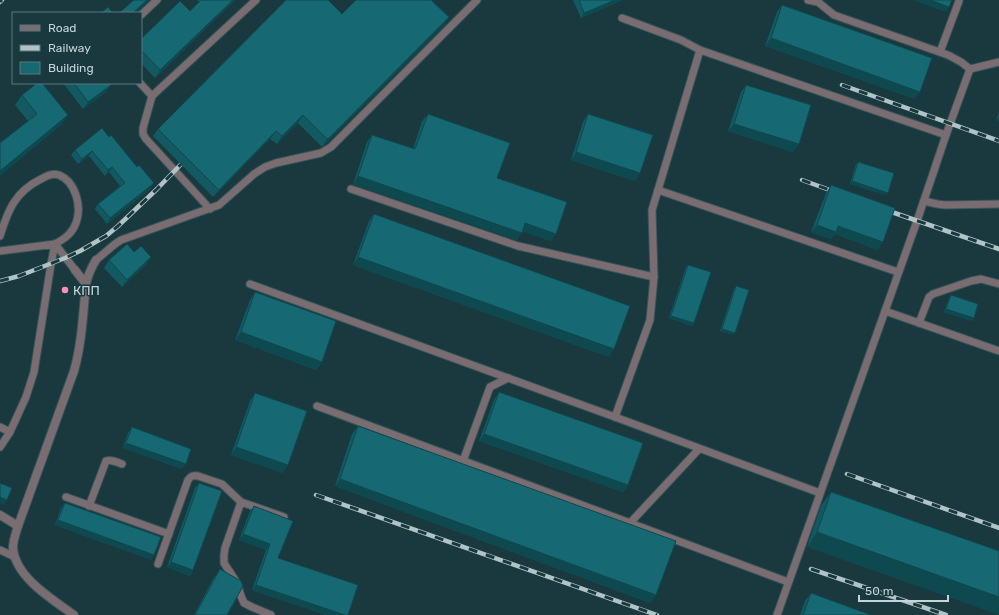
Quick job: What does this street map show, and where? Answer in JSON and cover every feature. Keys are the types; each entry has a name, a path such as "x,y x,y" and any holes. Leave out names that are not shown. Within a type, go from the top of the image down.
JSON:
{"street":[{"path":"74,615 34,585 19,567 13,547 14,537 78,356 86,284 88,276 96,260"},
{"path":"75,270 86,284"},
{"path":"0,515 18,526"}],"lane":[{"path":"142,13 157,0"},
{"path":"210,209 146,139 143,134 144,121 152,96 256,0"},
{"path":"96,260 121,240 210,209 222,203 254,174 265,167 276,162 321,153 331,148 477,0"},
{"path":"808,0 818,2 834,15 948,55 970,69"},
{"path":"940,52 959,1"},
{"path":"622,18 681,40 700,50 946,135"},
{"path":"616,417 650,320 654,277 652,210 700,50"},
{"path":"970,69 999,62"},
{"path":"777,615 970,69"},
{"path":"141,84 152,96"},
{"path":"0,236 4,222 13,202 19,194 33,183 53,174 65,179 76,194 78,217 76,224 65,238 55,244 0,251"},
{"path":"351,188 518,246 654,277"},
{"path":"658,190 898,272"},
{"path":"924,201 945,205 999,204"},
{"path":"55,244 75,270"},
{"path":"0,447 10,432 31,385 55,244"},
{"path":"919,323 928,298 933,294 981,279 999,284"},
{"path":"250,284 820,493"},
{"path":"885,311 999,351"},
{"path":"464,461 490,387 508,378"},
{"path":"317,406 788,582"},
{"path":"0,427 10,432"},
{"path":"630,523 700,449"},
{"path":"89,506 106,461 109,460 122,464"},
{"path":"158,564 188,480 192,476 195,475 222,484 241,502 284,517"},
{"path":"66,497 169,534"},
{"path":"241,502 225,548 224,563 237,583 244,602 271,615"},
{"path":"0,550 15,557"}],"building":[{"path":"134,0 147,0 134,12 120,12"},
{"path":"201,0 233,0 160,70 142,51 142,38 180,1 190,11"},
{"path":"286,0 328,0 342,14 356,0 431,0 449,17 329,138 327,139 303,115 282,136 276,131 219,190 158,129"},
{"path":"579,0 615,0 584,13"},
{"path":"930,0 952,0 949,7"},
{"path":"782,5 932,58 920,92 771,38"},
{"path":"108,7 112,12 102,12"},
{"path":"36,84 43,84 68,115 0,171 0,143 37,114 22,95"},
{"path":"75,84 110,84 111,85 88,102"},
{"path":"746,85 811,105 799,144 734,124"},
{"path":"428,114 510,143 497,178 567,202 556,234 525,223 522,233 358,176 372,135 415,149"},
{"path":"588,114 653,135 640,173 576,152"},
{"path":"102,128 109,137 111,135 137,167 139,165 154,183 110,218 98,204 125,183 112,167 108,170 92,151 82,159 75,150"},
{"path":"858,162 894,173 888,193 852,181"},
{"path":"831,185 895,208 883,242 838,226 836,232 817,225"},
{"path":"374,214 630,306 614,349 358,257"},
{"path":"127,244 134,252 141,246 151,257 127,280 109,260"},
{"path":"688,265 711,272 694,323 671,316"},
{"path":"736,286 749,290 735,333 722,329"},
{"path":"255,292 336,321 322,362 241,332"},
{"path":"951,295 978,304 974,318 946,309"},
{"path":"499,392 643,443 628,485 484,434"},
{"path":"255,393 307,411 288,465 236,447"},
{"path":"358,426 676,541 656,595 340,479"},
{"path":"132,427 191,449 186,464 126,443"},
{"path":"0,483 12,488 7,500 0,497"},
{"path":"199,483 222,491 193,570 171,562"},
{"path":"831,492 999,551 999,597 817,532"},
{"path":"65,503 161,537 154,555 58,520"},
{"path":"254,506 293,521 278,558 358,585 348,615 256,585 270,544 243,534"},
{"path":"220,569 241,581 243,586 227,615 195,615"},
{"path":"811,593 871,615 803,615"}],"railway":[{"path":"842,85 999,141"},
{"path":"0,281 19,276 65,258 106,236 157,189 188,157"},
{"path":"802,180 838,193"},
{"path":"883,209 999,249"},
{"path":"847,474 999,528"},
{"path":"316,495 657,615"},
{"path":"811,569 946,615"}],"place":[{"name":"КПП","path":"65,290"}]}
